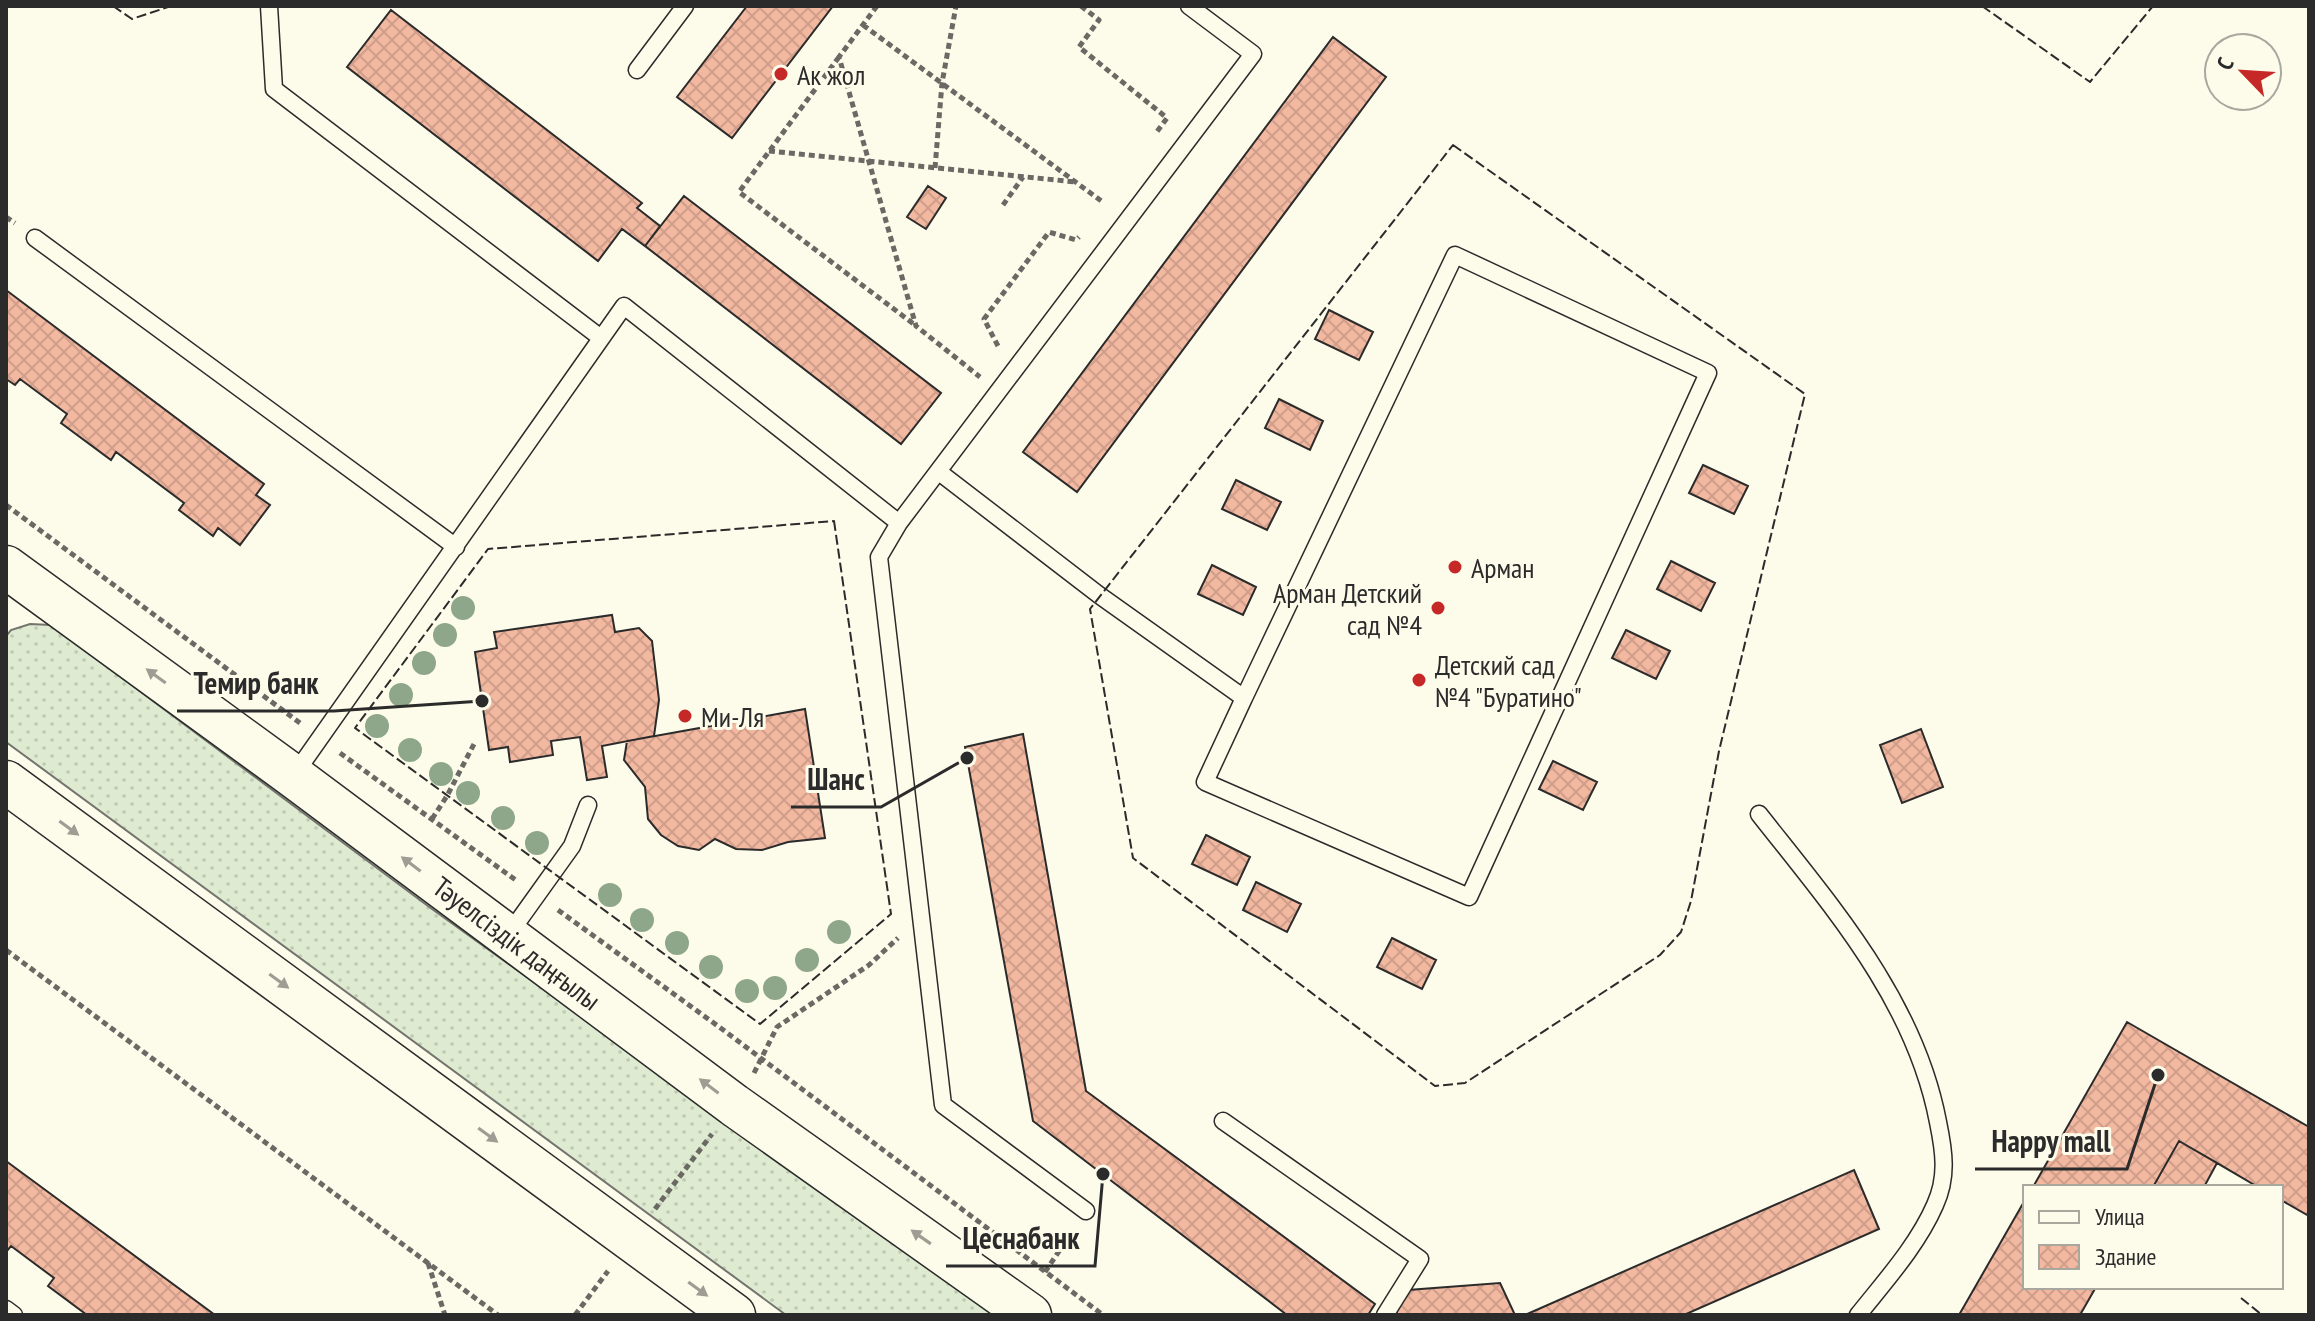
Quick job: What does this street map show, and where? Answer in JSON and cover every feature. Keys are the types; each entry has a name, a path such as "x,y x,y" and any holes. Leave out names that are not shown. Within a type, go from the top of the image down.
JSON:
{"street":[{"name":"Тәуелсіздік даңғылы","path":"11,580 293,776 734,1105 1030,1315"},
{"path":"6,782 734,1315"}],"lane":[{"path":"269,6 274,89 601,338"},
{"path":"637,70 685,6"},
{"path":"1086,1211 943,1105 879,557 899,523 1253,54 1189,6"},
{"path":"35,238 456,547"},
{"path":"1455,255 1708,373 1469,897 1205,782 1244,698 1455,255"},
{"path":"293,776 624,306 899,523"},
{"path":"939,472 1099,595 1244,698"},
{"path":"508,936 572,846 588,805"},
{"path":"1759,814 1850,928 1910,1032 1936,1109 1946,1161 1936,1204 1906,1253 1858,1315"},
{"path":"1223,1121 1420,1259 1385,1315"},
{"path":"6,1309 14,1315"}],"path":[{"path":"877,6 739,192 1000,392"},
{"path":"935,168 942,83 956,6"},
{"path":"1081,6 1099,20 1079,47 1167,118 1149,143"},
{"path":"863,25 1104,203"},
{"path":"839,57 916,326"},
{"path":"769,151 1076,182"},
{"path":"1003,205 1024,177"},
{"path":"1095,215 1113,191"},
{"path":"992,355 999,345 984,319 1049,232 1076,240 1086,228"},
{"path":"970,388 986,366"},
{"path":"432,819 474,744"},
{"path":"6,950 498,1315"},
{"path":"1045,1272 1074,1228"},
{"path":"428,1262 445,1315"}],"green space":[{"path":"30,624 51,625 432,909 998,1315 786,1315 6,742 6,636 11,630"}],"building":[{"path":"747,6 833,6 732,138 677,97"},
{"path":"391,10 642,203 637,208 660,226 645,246 622,229 598,261 347,67"},
{"path":"1333,37 1386,77 1077,492 1023,452"},
{"path":"928,186 946,198 926,229 907,217"},
{"path":"684,196 941,393 901,444 645,246"},
{"path":"6,290 264,484 256,495 270,505 240,545 218,528 213,536 179,510 184,503 116,452 111,460 61,423 67,414 20,379 15,385 6,379"},
{"path":"1329,310 1373,332 1359,360 1315,339"},
{"path":"1279,399 1323,421 1310,450 1265,428"},
{"path":"1703,465 1748,486 1734,514 1689,493"},
{"path":"1236,480 1281,502 1267,530 1222,509"},
{"path":"1671,561 1715,583 1701,611 1657,589"},
{"path":"1212,565 1256,587 1243,615 1198,594"},
{"path":"612,615 615,632 639,628 652,641 659,700 654,736 602,746 607,777 587,780 580,737 551,741 553,755 510,762 508,747 489,750 475,652 497,648 494,632"},
{"path":"1626,630 1670,651 1656,679 1612,658"},
{"path":"805,709 825,838 788,842 762,850 736,849 715,839 699,850 678,846 661,835 648,819 645,787 624,760 627,741"},
{"path":"1921,729 1943,787 1902,803 1880,745"},
{"path":"1023,734 1086,1091 1375,1304 1368,1315 1287,1315 1033,1121 965,747"},
{"path":"1553,761 1597,782 1583,810 1539,789"},
{"path":"1206,835 1250,857 1237,885 1192,864"},
{"path":"1256,882 1301,904 1287,932 1243,910"},
{"path":"1392,938 1436,960 1422,989 1377,967"},
{"path":"2127,1022 2309,1127 2309,1216 2283,1201 2283,1185 2255,1185 2217,1163 2205,1185 2034,1185"},
{"path":"2127,1022 2309,1127 2309,1216 2283,1201 2283,1185 2255,1185 2179,1141 2154,1185 2034,1185"},
{"path":"2179,1141 2217,1163 2205,1185 2154,1185"},
{"path":"6,1161 215,1315 87,1315 48,1286 54,1278 11,1246 6,1252"},
{"path":"1854,1170 1879,1229 1684,1315 1525,1315"},
{"path":"2023,1203 2023,1289 2095,1289 2080,1315 1959,1315"},
{"path":"2023,1203 2023,1289 2095,1289 2080,1315 1959,1315"},
{"path":"1500,1283 1515,1315 1395,1315 1408,1290"}],"fence":[{"path":"113,6 132,19 171,6"},
{"path":"1982,6 2090,82 2153,6"},
{"path":"1453,145 1805,394 1719,751 1691,901 1681,932 1660,955 1465,1083 1435,1086 1133,858 1090,609 1453,145"},
{"path":"834,521 891,914 760,1024 355,728 488,549 834,521"},
{"path":"2241,1298 2262,1315"}],"place":[{"name":"Ак жол","path":"781,74"},
{"name":"Арман","path":"1455,567"},
{"name":"Арман Детский сад №4","path":"1438,608"},
{"name":"Детский сад №4 \"Буратино\"","path":"1419,680"},
{"name":"Темир банк","path":"482,701"},
{"name":"Ми-Ля","path":"685,716"},
{"name":"Шанс","path":"967,758"},
{"name":"Happy mall","path":"2158,1075"},
{"name":"Цеснабанк","path":"1103,1174"}]}
